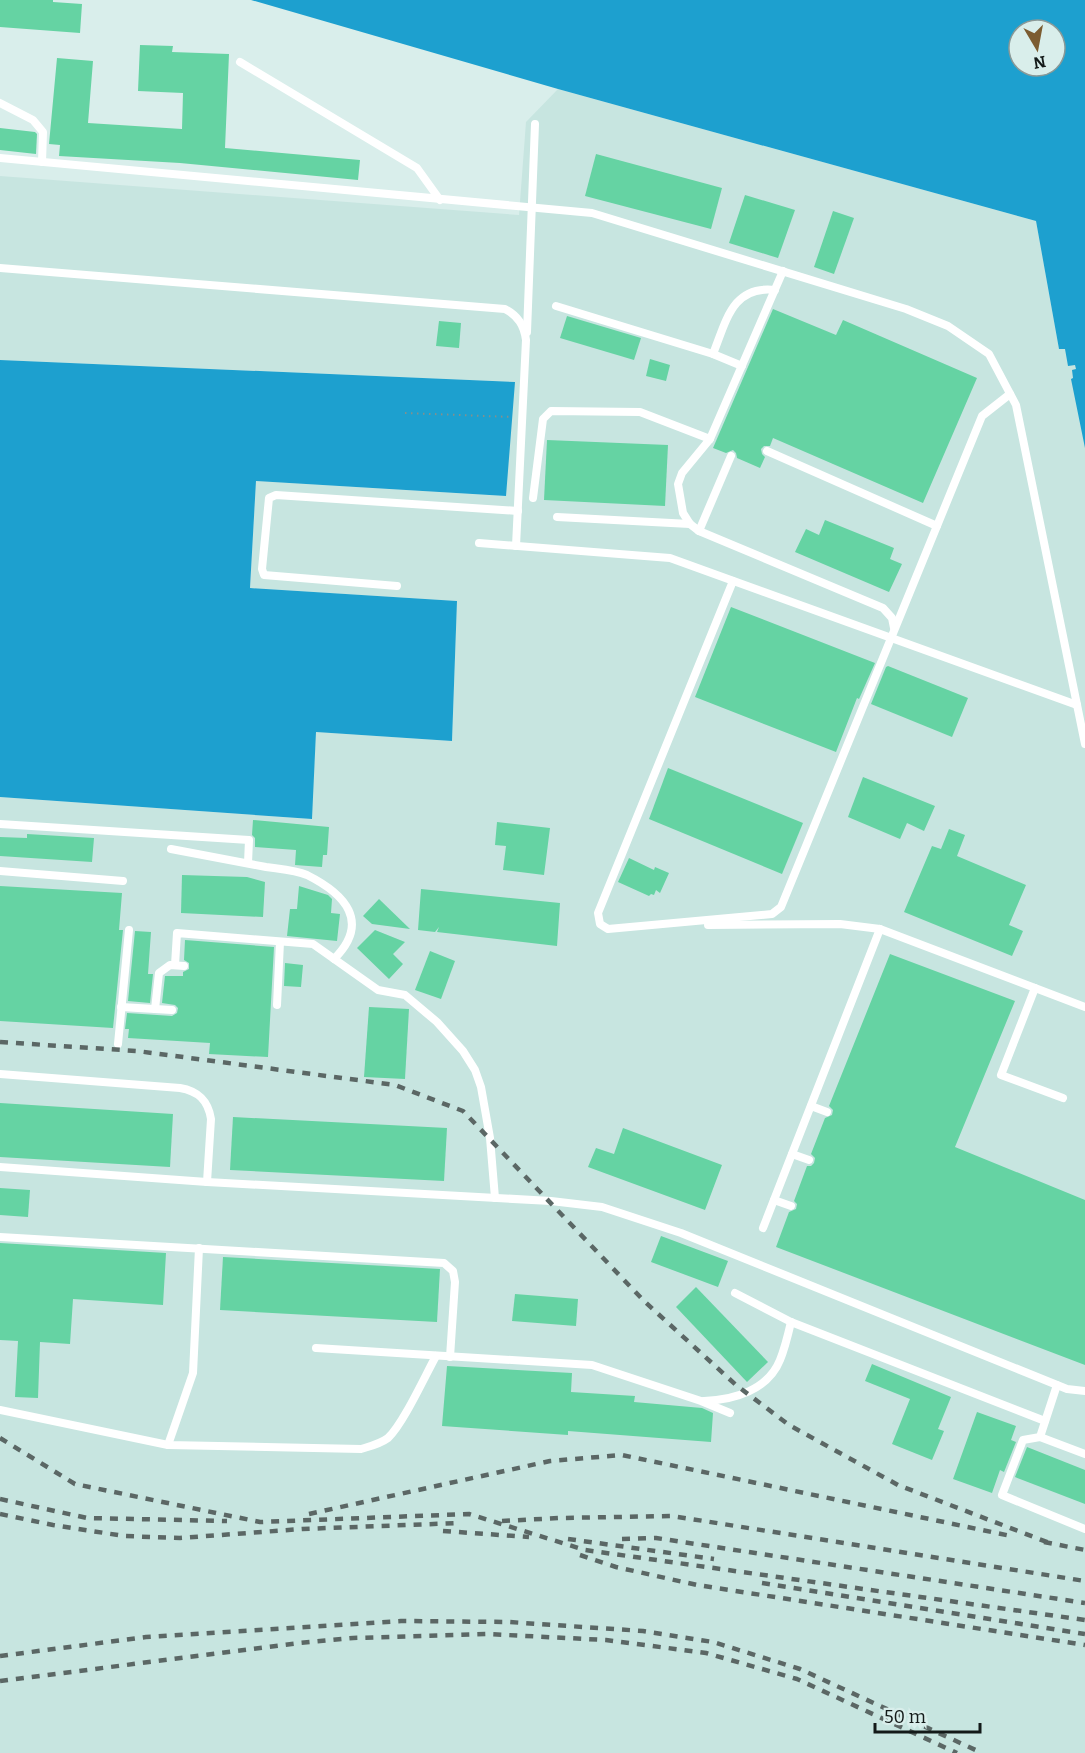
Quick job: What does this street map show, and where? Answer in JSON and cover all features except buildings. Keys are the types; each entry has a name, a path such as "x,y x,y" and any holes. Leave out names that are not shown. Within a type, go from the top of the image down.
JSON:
{"lane":[{"path":"240,62 417,168 440,200"},
{"path":"0,103 33,120 44,132 42,162"},
{"path":"516,546 535,124"},
{"path":"0,158 592,213 906,309 948,326 989,354 1016,405 1085,744"},
{"path":"0,268 495,307 514,314 525,330 526,340"},
{"path":"783,271 710,439 682,473 678,484 683,513 690,524 699,531 883,608 889,612 894,624 892,638"},
{"path":"712,354 734,304 752,291 775,290"},
{"path":"556,306 712,354 742,366"},
{"path":"734,581 598,913 600,924 608,929 772,914 781,907 982,416 1010,394"},
{"path":"533,498 543,419 551,411 640,412 710,439"},
{"path":"767,451 938,526"},
{"path":"699,531 731,456"},
{"path":"398,586 264,575 262,569 269,498 276,495 518,511"},
{"path":"557,517 690,524"},
{"path":"478,543 670,558 1077,705"},
{"path":"0,824 249,840 248,863"},
{"path":"171,849 305,874 336,894 350,913 352,925 351,936 346,947 334,959"},
{"path":"0,871 123,881"},
{"path":"674,924 840,924 880,929 1085,1007"},
{"path":"763,1228 880,929"},
{"path":"118,1044 129,930"},
{"path":"155,1009 159,973 166,967 179,965 177,933 314,944 378,990 405,995 437,1022 463,1051 475,1070 481,1087 490,1138 495,1198"},
{"path":"277,1005 280,942"},
{"path":"1035,988 1001,1075 1063,1098"},
{"path":"122,1007 172,1010"},
{"path":"0,1074 180,1088 198,1094 210,1109 207,1182"},
{"path":"811,1106 827,1112"},
{"path":"792,1154 809,1160"},
{"path":"0,1167 207,1182 550,1201 602,1207 681,1233 1067,1389 1085,1391"},
{"path":"774,1200 792,1206"},
{"path":"0,1237 444,1263 453,1271 455,1282 450,1357"},
{"path":"168,1445 193,1373 199,1248"},
{"path":"735,1293 791,1323 1045,1421"},
{"path":"701,1401 734,1399 761,1384 780,1361 791,1323"},
{"path":"316,1348 592,1365 701,1401 730,1413"},
{"path":"0,1410 168,1445 361,1449 388,1438 397,1427 436,1356"},
{"path":"1040,1437 1057,1385"},
{"path":"1085,1454 1040,1437 1023,1440 1002,1495 1085,1529"}],"path":[{"path":"405,413 512,417"}],"shaded area":[{"path":"558,89 1036,221 1059,349 1085,344 1085,1753 0,1753 0,797 311,819 316,732 452,741 457,601 250,588 256,481 505,496 514,382 0,360 0,176 519,215 526,122"}],"water":[{"path":"251,0 1085,0 1085,448 1071,379 1073,378 1072,370 1076,369 1075,365 1068,366 1065,349 1059,349 1036,221 558,89"},
{"path":"0,360 515,382 506,496 256,481 250,588 457,601 452,741 316,732 312,819 0,797"}],"railway":[{"path":"0,1042 137,1051 395,1085 463,1111 644,1301 736,1385 789,1425 898,1485 1052,1544"},
{"path":"0,1438 75,1484 260,1522 469,1514 585,1550 1085,1620"},
{"path":"309,1514 550,1461 622,1455 1011,1536"},
{"path":"0,1499 87,1518 227,1521"},
{"path":"0,1514 124,1536 180,1538 302,1529 460,1523"},
{"path":"502,1521 672,1516 1085,1581"},
{"path":"443,1531 529,1537"},
{"path":"622,1539 656,1538 1085,1603"},
{"path":"568,1539 714,1559"},
{"path":"1044,1542 1085,1550"},
{"path":"580,1555 616,1567 697,1585 1085,1645"},
{"path":"762,1583 1085,1634"},
{"path":"0,1656 146,1637 401,1621 509,1622 643,1631 713,1642 800,1669 982,1753"},
{"path":"0,1681 353,1638 487,1634 606,1640 706,1653 797,1679 957,1753"}]}
